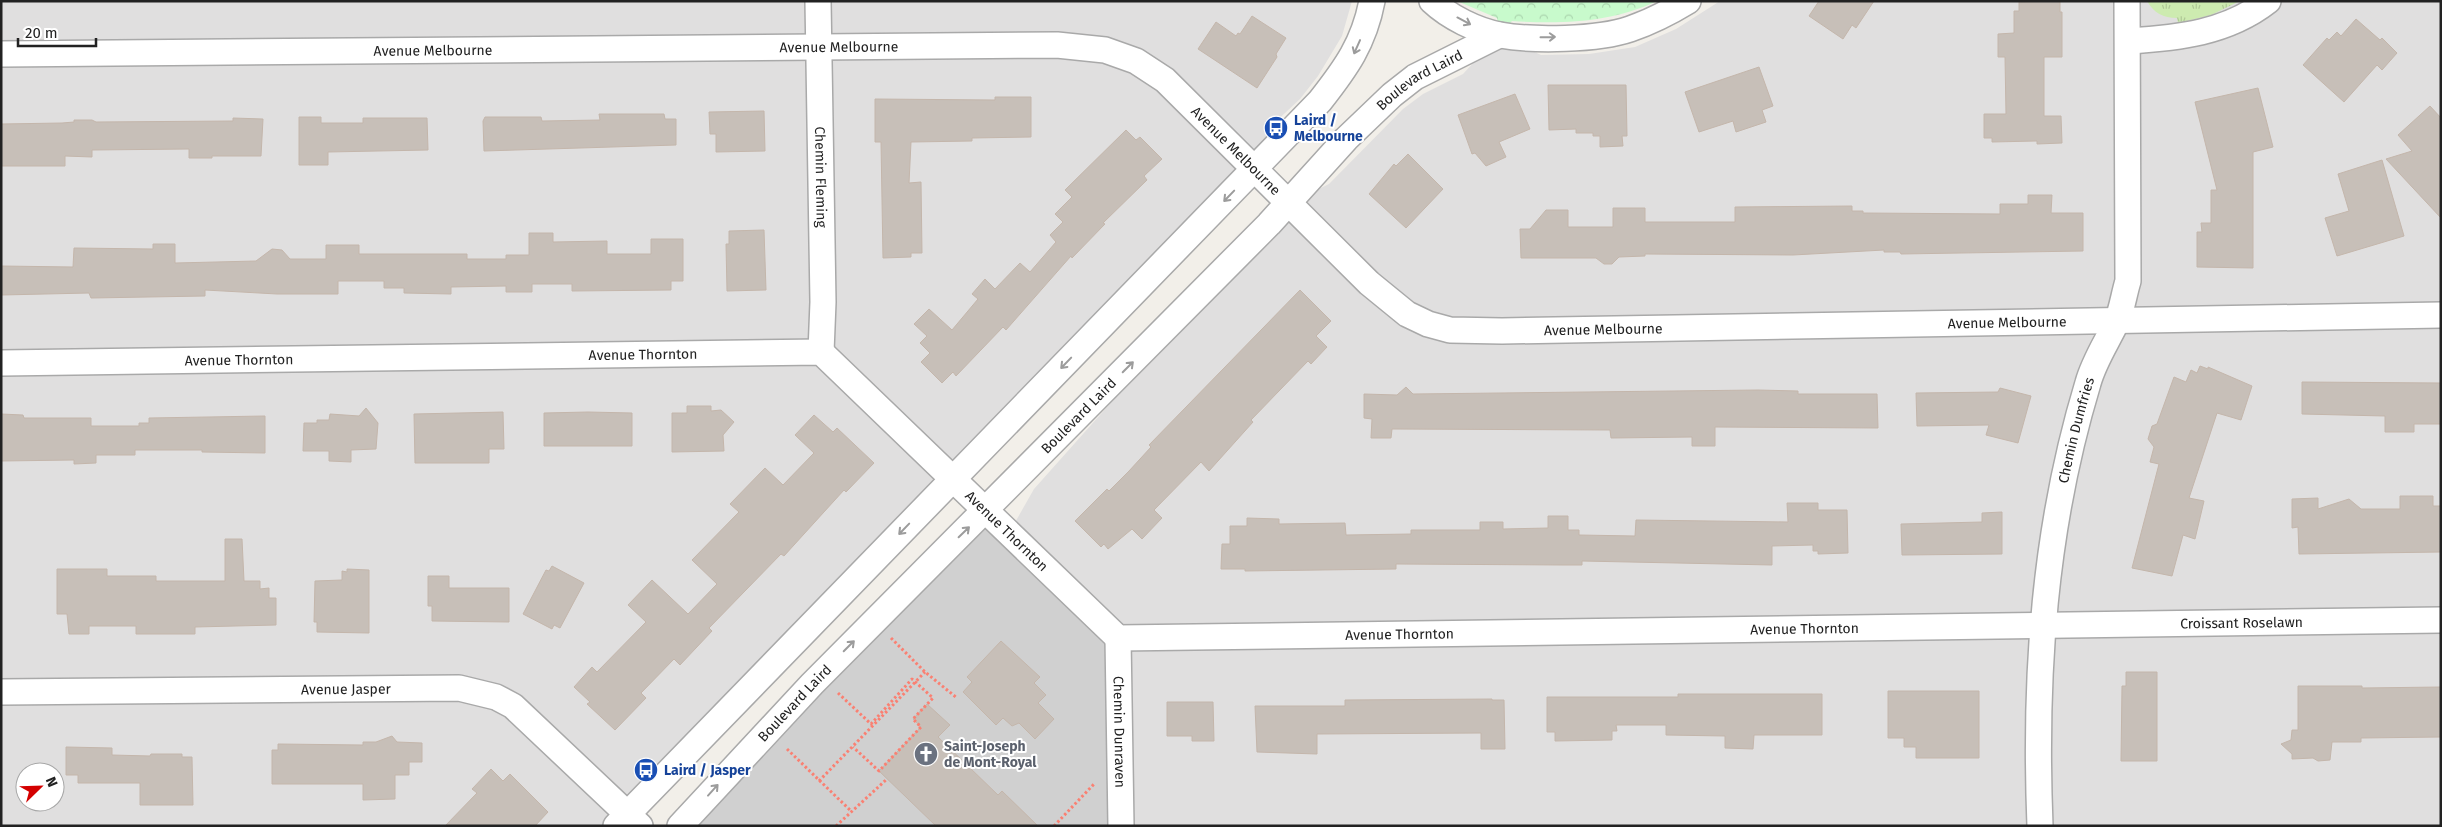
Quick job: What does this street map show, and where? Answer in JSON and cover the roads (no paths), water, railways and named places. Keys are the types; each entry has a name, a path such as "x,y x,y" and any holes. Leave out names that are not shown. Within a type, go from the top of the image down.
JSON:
{"street":[{"name":"Chemin Fleming","path":"818,1 823,302 821,352"},
{"path":"628,821 952,480 1320,101 1351,61 1368,21 1372,1"},
{"name":"Boulevard Laird","path":"1432,1 1440,8 1473,26 1499,35 1543,38 1586,36 1628,30 1666,14 1688,1"},
{"name":"Chemin Dumfries","path":"2040,826 2038,736 2042,626 2057,514 2076,428 2097,357 2117,320 2128,281 2127,1"},
{"path":"2128,41 2174,38 2200,33 2239,19 2268,1"},
{"name":"Boulevard Laird","path":"680,826 828,667 1288,204 1346,139 1392,95 1431,68 1499,35"},
{"name":"Avenue Melbourne","path":"1,54 1058,45 1105,50 1136,61 1164,80 1288,204 1392,303 1428,324 1450,330 1512,331 2117,320 2437,311"},
{"name":"Avenue Thornton","path":"1,363 821,352 1118,638 2042,626"},
{"name":"Croissant Roselawn","path":"2042,626 2441,620"},
{"name":"Chemin Dunraven","path":"1118,638 1121,826"},
{"name":"Avenue Jasper","path":"1,692 458,688 496,698 513,706 628,821"}],"place":[{"name":"Laird / Melbourne","path":"1276,128"},
{"name":"Saint-Joseph de Mont-Royal","path":"926,754"},
{"name":"Laird / Jasper","path":"646,770"}]}
